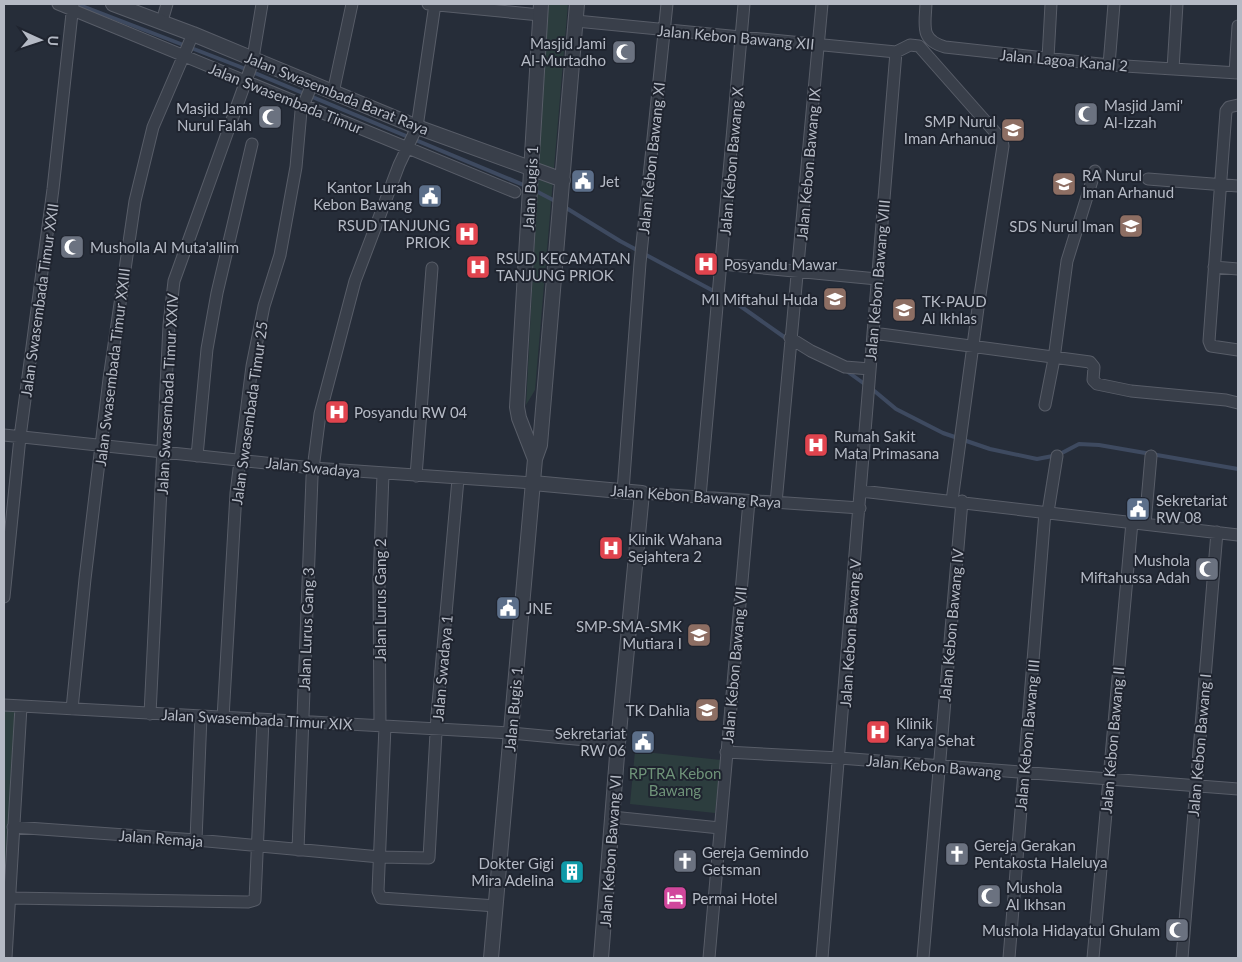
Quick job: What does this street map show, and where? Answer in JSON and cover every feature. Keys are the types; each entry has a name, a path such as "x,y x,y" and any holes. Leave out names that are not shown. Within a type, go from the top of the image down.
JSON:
{"street":[{"name":"Jalan Swasembada Timur","path":"58,4 73,6 183,55 249,70 304,103 515,192"},
{"name":"Jalan Swasembada Barat Raya","path":"113,4 162,21 192,36 249,70 333,93 416,128 562,184"},
{"path":"162,21 167,4"},
{"name":"Jalan Swasembada Timur XXIV","path":"150,714 169,325 174,281 249,70 262,4"},
{"path":"333,93 352,4"},
{"path":"416,128 432,4 540,9"},
{"name":"Jalan Bugis 1","path":"491,958 535,459 540,445 577,4"},
{"name":"Jalan Kebon Bawang XI","path":"623,491 640,263 667,4"},
{"name":"Jalan Kebon Bawang X","path":"700,497 744,4"},
{"name":"Jalan Kebon Bawang IX","path":"776,503 822,4"},
{"name":"Jalan Lagoa Kanal 2","path":"926,4 925,27 927,37 937,45 961,50 1109,64 1236,73"},
{"path":"1048,58 1051,4"},
{"path":"1109,64 1114,4"},
{"path":"1173,69 1177,4"},
{"name":"Jalan Swasembada Timur XXII","path":"4,597 20,437 53,189 73,6"},
{"name":"Jalan Bugis 1","path":"535,459 519,418 518,401 540,9"},
{"name":"Jalan Kebon Bawang XII","path":"576,22 896,52"},
{"path":"1236,73 1238,26"},
{"name":"Jalan Swasembada Timur XXIII","path":"72,710 101,446 135,201 153,127 192,36"},
{"name":"Jalan Kebon Bawang IV","path":"896,52 910,44 919,46 1002,140 1003,146 961,432 938,766 922,958"},
{"name":"Jalan Kebon Bawang VIII","path":"860,508 869,372 896,52"},
{"name":"Jalan Swasembada Timur 25","path":"223,718 240,459 252,366 264,306 280,255 296,167 304,103 311,86"},
{"path":"1238,105 1229,107 1226,111 1209,341 1211,346 1238,350"},
{"name":"Jalan Lurus Gang 3","path":"298,850 306,598 313,468 320,414 355,282 416,128"},
{"path":"197,456 207,349 217,293 252,144"},
{"path":"1045,405 1054,359 1067,261 1095,171"},
{"path":"1148,179 1238,186"},
{"path":"722,264 797,273 877,279"},
{"path":"1214,267 1238,269"},
{"path":"416,476 432,268"},
{"path":"873,333 1092,364 1093,380 1097,384 1131,391 1238,403"},
{"path":"790,338 811,351 845,367 869,372"},
{"path":"518,401 519,406 526,413 536,413 542,409"},
{"name":"Jalan Swadaya","path":"4,435 313,468 533,483"},
{"name":"Jalan Kebon Bawang III","path":"1009,958 1046,512 1057,456"},
{"path":"1145,524 1151,456"},
{"name":"Jalan Lurus Gang 2","path":"383,474 379,582 383,726 378,891 381,898 496,906"},
{"name":"Jalan Swadaya 1","path":"429,858 436,729 458,479"},
{"name":"Jalan Kebon Bawang Raya","path":"533,483 642,493 860,508"},
{"path":"861,491 1238,535"},
{"name":"Jalan Kebon Bawang VI","path":"601,958 618,743 642,493"},
{"name":"Jalan Kebon Bawang VII","path":"709,958 749,501"},
{"name":"Jalan Kebon Bawang V","path":"822,958 860,508"},
{"name":"Jalan Kebon Bawang II","path":"1093,958 1132,522"},
{"name":"Jalan Kebon Bawang I","path":"1182,958 1218,532"},
{"name":"Jalan Swasembada Timur XIX","path":"4,705 511,733"},
{"path":"6,958 20,707"},
{"path":"196,840 201,716"},
{"path":"10,898 252,902 256,895 263,720"},
{"path":"511,733 618,743"},
{"path":"726,752 840,758"},
{"name":"Jalan Kebon Bawang","path":"840,758 1024,774 1108,778 1238,789"},
{"path":"612,817 720,828"},
{"name":"Jalan Remaja","path":"13,827 196,840 380,857 429,858"}],"green space":[{"path":"547,4 568,4 535,390 526,405"},
{"path":"4,709 16,709 4,958"},
{"name":"RPTRA Kebon Bawang","path":"635,751 721,760 715,813 630,804"}],"waterway":[{"path":"77,4 238,66 526,186"},
{"path":"532,189 557,202"},
{"path":"563,206 620,241 736,303 787,339"},
{"path":"848,372 866,385"},
{"path":"872,389 896,409 943,433 990,449 1037,459 1058,455 1079,444 1099,445 1238,469"}],"place":[{"name":"Masjid Jami Al-Murtadho","path":"624,52"},
{"name":"Masjid Jami' Al-Izzah","path":"1086,114"},
{"name":"Masjid Jami Nurul Falah","path":"270,117"},
{"name":"SMP Nurul Iman Arhanud","path":"1013,130"},
{"name":"Jet","path":"583,181"},
{"name":"RA Nurul Iman Arhanud","path":"1064,184"},
{"name":"Kantor Lurah Kebon Bawang","path":"430,196"},
{"name":"SDS Nurul Iman","path":"1131,226"},
{"name":"RSUD TANJUNG PRIOK","path":"467,234"},
{"name":"Musholla Al Muta'allim","path":"72,247"},
{"name":"Posyandu Mawar","path":"706,264"},
{"name":"RSUD KECAMATAN TANJUNG PRIOK","path":"478,267"},
{"name":"MI Miftahul Huda","path":"835,299"},
{"name":"TK-PAUD Al Ikhlas","path":"904,310"},
{"name":"Posyandu RW 04","path":"337,412"},
{"name":"Rumah Sakit Mata Primasana","path":"816,445"},
{"name":"Sekretariat RW 08","path":"1138,509"},
{"name":"Klinik Wahana Sejahtera 2","path":"611,548"},
{"name":"Mushola Miftahussa Adah","path":"1207,569"},
{"name":"JNE","path":"508,608"},
{"name":"SMP-SMA-SMK Mutiara I","path":"699,635"},
{"name":"TK Dahlia","path":"707,710"},
{"name":"Klinik Karya Sehat","path":"878,732"},
{"name":"Sekretariat RW 06","path":"643,742"},
{"name":"Gereja Gerakan Pentakosta Haleluya","path":"957,854"},
{"name":"Gereja Gemindo Getsman","path":"685,861"},
{"name":"Dokter Gigi Mira Adelina","path":"572,872"},
{"name":"Mushola Al Ikhsan","path":"989,896"},
{"name":"Permai Hotel","path":"675,898"},
{"name":"Mushola Hidayatul Ghulam","path":"1177,930"}]}
